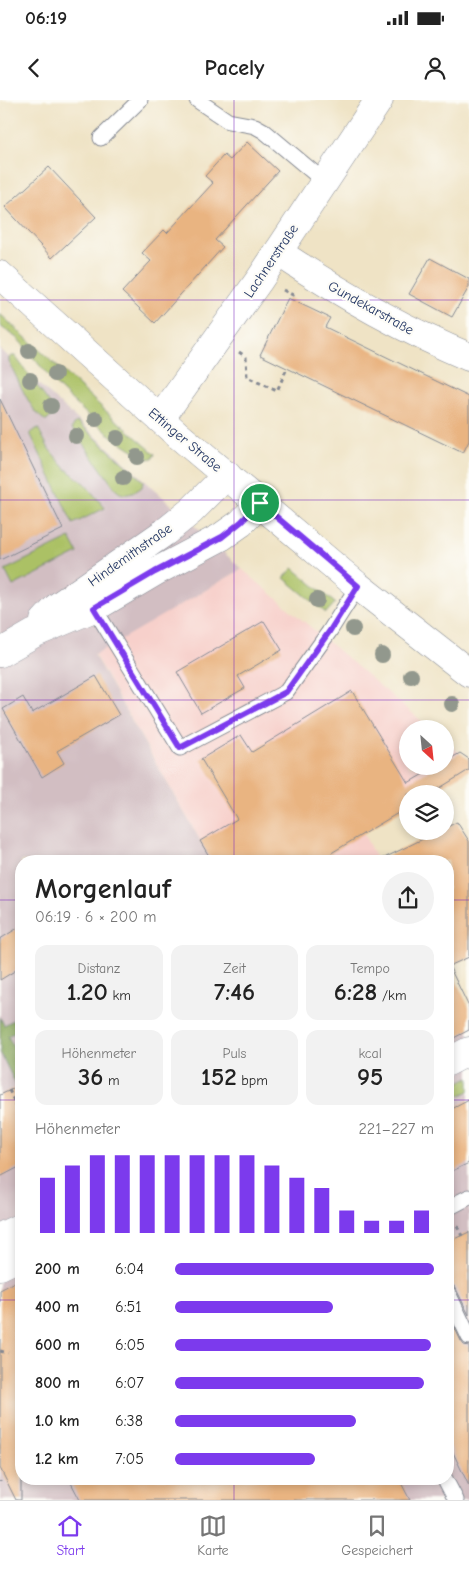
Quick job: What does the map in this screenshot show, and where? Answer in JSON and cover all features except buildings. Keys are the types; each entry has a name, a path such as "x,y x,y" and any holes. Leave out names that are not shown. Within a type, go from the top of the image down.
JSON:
{"street":[{"name":"Lachnerstraße","path":"160,419 278,252 379,100"},
{"name":"Gundekarstraße","path":"278,252 341,293 389,320 469,357"},
{"name":"Ettinger Straße","path":"0,275 160,419 358,586 469,674"},
{"name":"Hindemithstraße","path":"32,634 57,607 191,511 226,475"},
{"name":"Hindemithstraße","path":"0,653 32,634 94,608 155,572 222,537 260,503"},
{"path":"454,1059 469,1051"},
{"path":"0,1237 15,1230"},
{"path":"0,1266 15,1259"}],"lane":[{"path":"101,138 140,100"},
{"path":"197,100 228,121 255,126 264,131 325,182"},
{"path":"94,608 180,748 286,692 329,632 358,586"},
{"path":"454,1205 469,1197"},
{"path":"454,1305 469,1336"},
{"path":"449,1485 456,1500"}],"path":[{"path":"218,337 246,357 247,377 277,391 287,368"},
{"path":"9,1090 15,1103"},
{"path":"462,1236 457,1226 463,1223"},
{"path":"0,1352 8,1352"}],"shaded area":[{"path":"0,349 242,569 94,655 209,855 15,855 15,1485 454,1485 454,1038 469,1030 469,1500 0,1500"},
{"path":"242,569 420,720 399,720 399,775 422,775 406,785 399,785 399,789 355,816 374,855 209,855 94,654"},
{"path":"454,748 460,753 454,757"}],"green space":[{"path":"0,314 153,452 155,454 153,458 147,459 111,436 78,406 56,385 18,339 0,326"},
{"path":"15,356 53,408 54,413 47,421 41,418 25,395 9,362 9,358"},
{"path":"78,422 143,481 142,487 133,493 126,494 116,490 72,428"},
{"path":"38,428 49,449 66,469 85,484 105,508 73,524 30,433"},
{"path":"70,538 78,553 13,586 5,570"},
{"path":"293,568 335,603 326,613 284,578"},
{"path":"0,1017 4,1025 15,1019 15,1032 8,1036 15,1050 15,1083 0,1052"},
{"path":"469,1077 469,1091 454,1098 454,1085"}],"route":[{"path":"260,503 358,586 329,632 286,692 180,748 94,608 155,572 222,537 260,503"}]}
